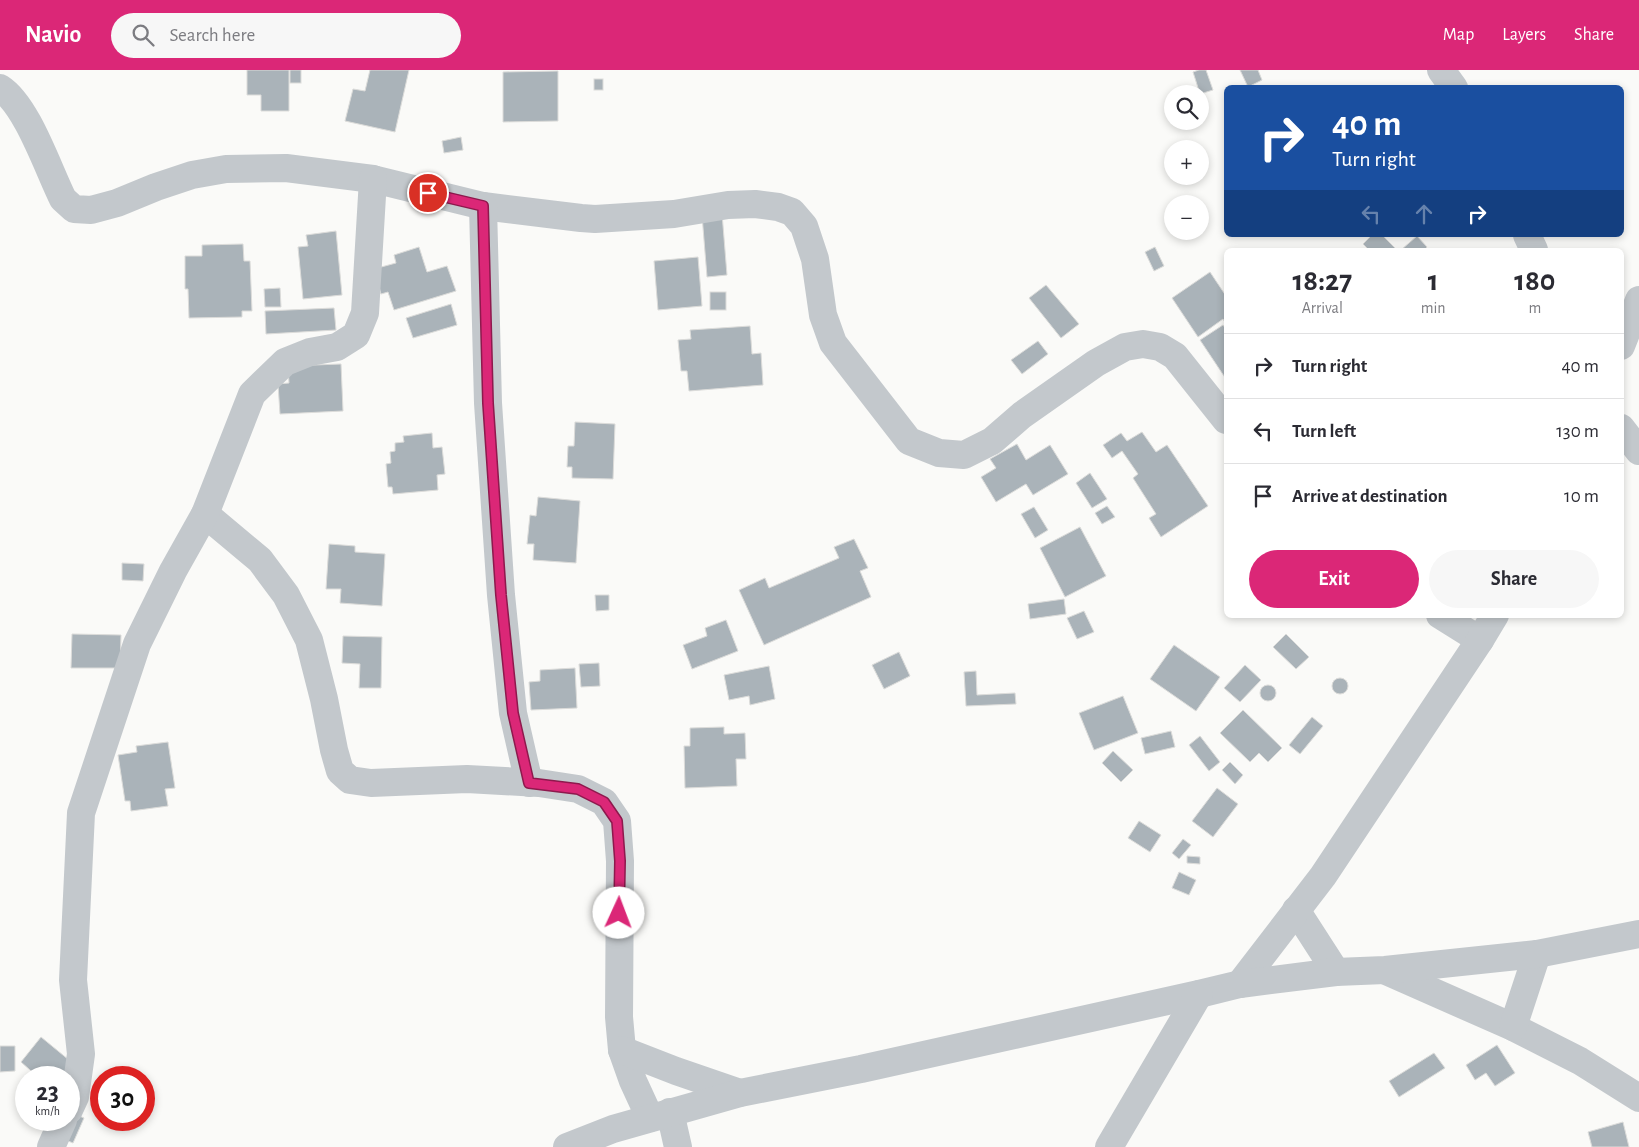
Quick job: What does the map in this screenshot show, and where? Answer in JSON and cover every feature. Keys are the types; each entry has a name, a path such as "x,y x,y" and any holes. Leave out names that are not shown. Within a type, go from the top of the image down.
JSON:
{"street":[{"path":"1441,70 1452,85"},
{"path":"0,88 9,93 24,113 62,199 74,209 91,210 109,206 192,175 226,169 286,168 372,179 483,206 550,216 595,219 674,214 728,205 755,204 792,212 804,226 815,258 823,315 833,343 909,441 939,454 964,455 992,441 1022,415 1096,363 1125,347 1143,344 1160,347 1175,356 1224,417"},
{"path":"79,1066 81,1054 73,980 81,813 138,644 173,571 205,514 252,394 285,362 310,352 337,347 356,335 365,313 372,179"},
{"path":"483,206 488,403 501,595 513,713 529,783"},
{"path":"1624,338 1639,300"},
{"path":"1624,432 1639,451"},
{"path":"205,514 260,560 286,595 309,640 340,771 350,780 372,783 467,779 529,783 578,789 604,802 617,821 620,861 619,1017 622,1050 633,1081 660,1115 678,1147"},
{"path":"1445,618 1480,640"},
{"path":"1240,984 1323,876 1480,640 1492,618"},
{"path":"1296,910 1336,972"},
{"path":"567,1147 613,1129 740,1093 870,1067 1240,984 1336,972 1385,970 1537,954 1639,934"},
{"path":"1513,1026 1537,954"},
{"path":"1385,970 1513,1026 1580,1061 1639,1098"},
{"path":"1109,1147 1199,994"},
{"path":"622,1050 740,1093"},
{"path":"51,1147 58,1131"}],"building":[{"path":"247,70 289,70 289,111 261,111 261,95 247,95"},
{"path":"290,70 301,70 301,83 290,83"},
{"path":"370,70 409,70 395,132 345,121 353,89 365,91"},
{"path":"1206,70 1213,90 1209,91 1209,85 1197,85 1193,72"},
{"path":"1240,70 1258,70 1262,80 1252,85 1247,85"},
{"path":"558,71 558,121 503,122 503,72"},
{"path":"594,79 603,79 603,90 594,90"},
{"path":"461,137 463,150 444,153 442,141"},
{"path":"722,213 727,275 707,277 702,215"},
{"path":"336,231 342,295 303,299 298,247 308,246 306,235"},
{"path":"1370,237 1384,237 1395,248 1367,248 1363,244"},
{"path":"1416,237 1427,247 1426,248 1403,248"},
{"path":"243,244 244,261 250,261 252,311 242,311 242,317 189,318 188,289 185,289 185,256 202,256 202,245"},
{"path":"419,247 427,272 447,266 456,291 394,310 388,292 381,294 374,269 396,263 394,255"},
{"path":"1155,247 1164,266 1154,271 1145,252"},
{"path":"698,257 702,306 658,310 654,261"},
{"path":"1210,272 1224,293 1224,321 1223,319 1198,337 1172,298"},
{"path":"1046,285 1079,324 1061,338 1029,298"},
{"path":"280,288 281,307 265,307 264,289"},
{"path":"710,292 726,292 726,310 710,310"},
{"path":"451,304 457,325 413,338 406,318"},
{"path":"334,308 336,330 266,334 265,311"},
{"path":"1223,325 1224,326 1224,376 1200,340"},
{"path":"750,326 752,354 761,353 763,385 689,391 687,371 681,371 678,340 691,339 690,330"},
{"path":"1038,341 1048,354 1022,374 1011,360"},
{"path":"341,364 343,411 280,414 278,384 289,383 288,366"},
{"path":"575,422 615,424 613,479 572,478 572,467 567,467 568,446 574,446"},
{"path":"1142,432 1156,452 1167,445 1208,506 1161,537 1149,518 1156,514 1133,478 1138,474 1122,451 1112,458 1103,445 1121,433 1127,441"},
{"path":"432,433 433,448 442,447 445,474 437,475 438,490 393,494 392,487 388,487 386,464 391,463 390,452 395,451 395,443 404,442 403,436"},
{"path":"1017,444 1026,460 1050,445 1068,474 1033,495 1026,484 996,502 981,477 996,468 990,459"},
{"path":"1090,473 1107,499 1092,508 1076,483"},
{"path":"538,497 580,501 576,563 533,560 534,544 527,544 530,515 536,516"},
{"path":"1107,506 1115,517 1102,524 1095,513"},
{"path":"1034,507 1048,530 1035,538 1021,514"},
{"path":"1080,527 1106,576 1065,597 1040,548"},
{"path":"854,539 868,568 860,571 871,597 764,645 739,590 765,578 769,588 839,558 834,547"},
{"path":"329,544 355,546 355,552 385,554 382,606 340,603 341,589 326,589"},
{"path":"122,563 144,564 143,581 122,580"},
{"path":"595,595 609,595 609,610 596,611"},
{"path":"1064,599 1066,614 1030,619 1028,604"},
{"path":"1084,611 1094,632 1077,639 1067,618"},
{"path":"726,620 738,651 692,669 683,645 707,636 705,628"},
{"path":"72,634 121,635 120,668 71,668"},
{"path":"1286,634 1309,657 1296,669 1273,647"},
{"path":"343,636 382,637 381,688 359,688 360,664 342,663"},
{"path":"1174,645 1220,677 1196,711 1150,679"},
{"path":"899,652 910,676 884,689 872,665"},
{"path":"599,663 600,686 581,687 579,664"},
{"path":"1245,665 1261,680 1240,702 1224,688"},
{"path":"769,666 775,699 750,705 749,696 729,700 724,675"},
{"path":"575,668 577,708 531,710 529,682 540,681 540,670"},
{"path":"976,671 977,695 1015,693 1016,704 966,706 964,672"},
{"path":"1340,678 1348,686 1340,694 1332,686"},
{"path":"1265,685 1271,685 1276,690 1274,699 1265,701 1260,696 1260,690"},
{"path":"1123,696 1138,733 1094,750 1079,713"},
{"path":"1243,710 1282,748 1268,762 1259,753 1250,762 1220,733"},
{"path":"1312,717 1323,726 1300,754 1289,745"},
{"path":"724,727 724,734 745,733 746,759 736,759 737,786 685,788 684,746 690,746 690,728"},
{"path":"1171,731 1175,747 1145,754 1141,738"},
{"path":"1200,736 1220,762 1209,771 1189,745"},
{"path":"168,742 175,788 165,789 168,806 131,811 130,801 125,801 118,755 137,752 136,746"},
{"path":"1113,751 1133,770 1121,782 1102,763"},
{"path":"1230,762 1243,775 1235,784 1222,770"},
{"path":"1217,788 1238,804 1213,837 1192,821"},
{"path":"1139,821 1161,835 1150,852 1128,838"},
{"path":"1183,839 1191,845 1179,859 1172,853"},
{"path":"1187,856 1200,857 1200,864 1187,863"},
{"path":"1179,872 1196,880 1189,895 1172,888"},
{"path":"41,1037 75,1065 26,1066 21,1062"},
{"path":"1497,1045 1515,1073 1495,1086 1486,1073 1475,1080 1466,1065"},
{"path":"0,1046 15,1046 15,1071 0,1072"},
{"path":"1434,1053 1445,1068 1399,1097 1389,1081"},
{"path":"80,1116 84,1118 80,1127"},
{"path":"1623,1122 1629,1147 1592,1147 1588,1132"},
{"path":"64,1131 78,1131 73,1143 61,1138"}],"route":[{"path":"428,193 483,206 488,403 495,522 513,713 529,783 578,789 604,802 617,821 620,861 619,913"}]}
